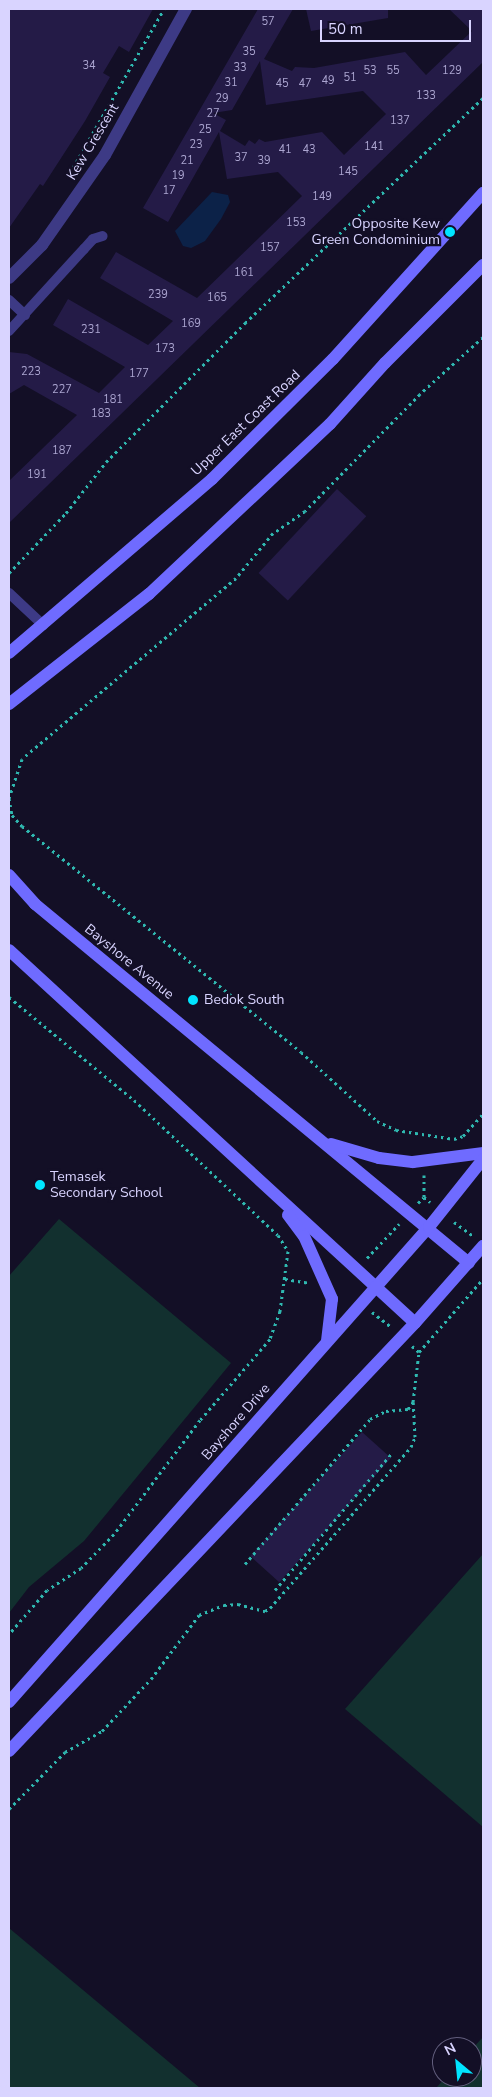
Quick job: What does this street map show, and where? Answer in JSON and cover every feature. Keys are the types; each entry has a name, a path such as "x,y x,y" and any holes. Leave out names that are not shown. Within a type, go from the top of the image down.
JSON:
{"main road":[{"name":"Upper East Coast Road","path":"9,653 212,479 333,359 483,193"},
{"path":"9,704 149,594 330,424 385,363 483,265"},
{"name":"Bayshore Avenue","path":"9,875 35,904 429,1227 469,1264"},
{"path":"9,950 374,1287 416,1323"},
{"name":"Bayshore Avenue","path":"326,1143 379,1158 413,1162 483,1153"},
{"name":"Bayshore Drive","path":"9,1702 429,1227 483,1159"},
{"path":"270,1190 304,1236 332,1299 327,1341"},
{"path":"9,1751 416,1323 483,1246"}],"street":[{"name":"Kew Crescent","path":"9,278 42,245 105,155 186,9"}],"lane":[{"path":"9,331 93,239 103,236"},
{"path":"9,300 25,315"},
{"path":"9,593 43,624"}],"path":[{"path":"68,178 164,9"},
{"path":"9,573 66,513 106,462 245,323 483,98"},
{"path":"483,337 420,394 305,511 273,533 236,578 22,759 9,798 12,815 22,826 300,1052 377,1121 396,1130 454,1139 463,1136 483,1114"},
{"path":"9,997 134,1100 278,1235 288,1251 280,1311 270,1339 200,1420 114,1534 81,1568 47,1590 9,1634"},
{"path":"9,1809 65,1752 102,1731 151,1679 199,1615 224,1605 238,1604 265,1611 270,1608 403,1459 415,1437 413,1402 419,1352"},
{"path":"245,1564 370,1419 386,1411 408,1409 413,1402"},
{"path":"274,1590 391,1454"}],"green space":[{"path":"59,1219 231,1363 84,1541 29,1587 9,1613 9,1276"},
{"path":"483,1554 483,1827 345,1709"},
{"path":"9,1928 200,2088 9,2088"},
{"path":"482,2038 483,2088 436,2088 482,2087"}],"water":[{"path":"212,192 228,195 230,202 221,219 205,241 191,248 183,246 175,231"}],"building":[{"path":"9,9 153,9 129,52 119,46 103,73 110,77 85,121 43,186 40,184 9,228"},
{"path":"258,9 293,9 264,59 292,71 295,67 314,68 405,52 426,75 472,31 449,9 483,9 483,62 9,523 9,481 77,415 24,385 9,394 9,352 27,354 99,393 125,367 53,325 68,299 148,345 173,321 100,278 116,252 197,298 302,196 278,172 227,179 219,132 168,222 143,208","holes":["260,61 266,105 363,91 386,114 344,155 322,132 265,142 259,139 255,144 249,140 245,146 220,131 226,120 213,113 232,110"]},
{"path":"306,9 388,9 388,18 311,31"},
{"path":"337,489 366,516 288,600 259,573"},
{"path":"362,1432 391,1458 279,1582 250,1556"}],"place":[{"name":"Opposite Kew Green Condominium","path":"450,232"},
{"name":"Bedok South","path":"193,1000"},
{"name":"Temasek Secondary School","path":"40,1185"}]}
